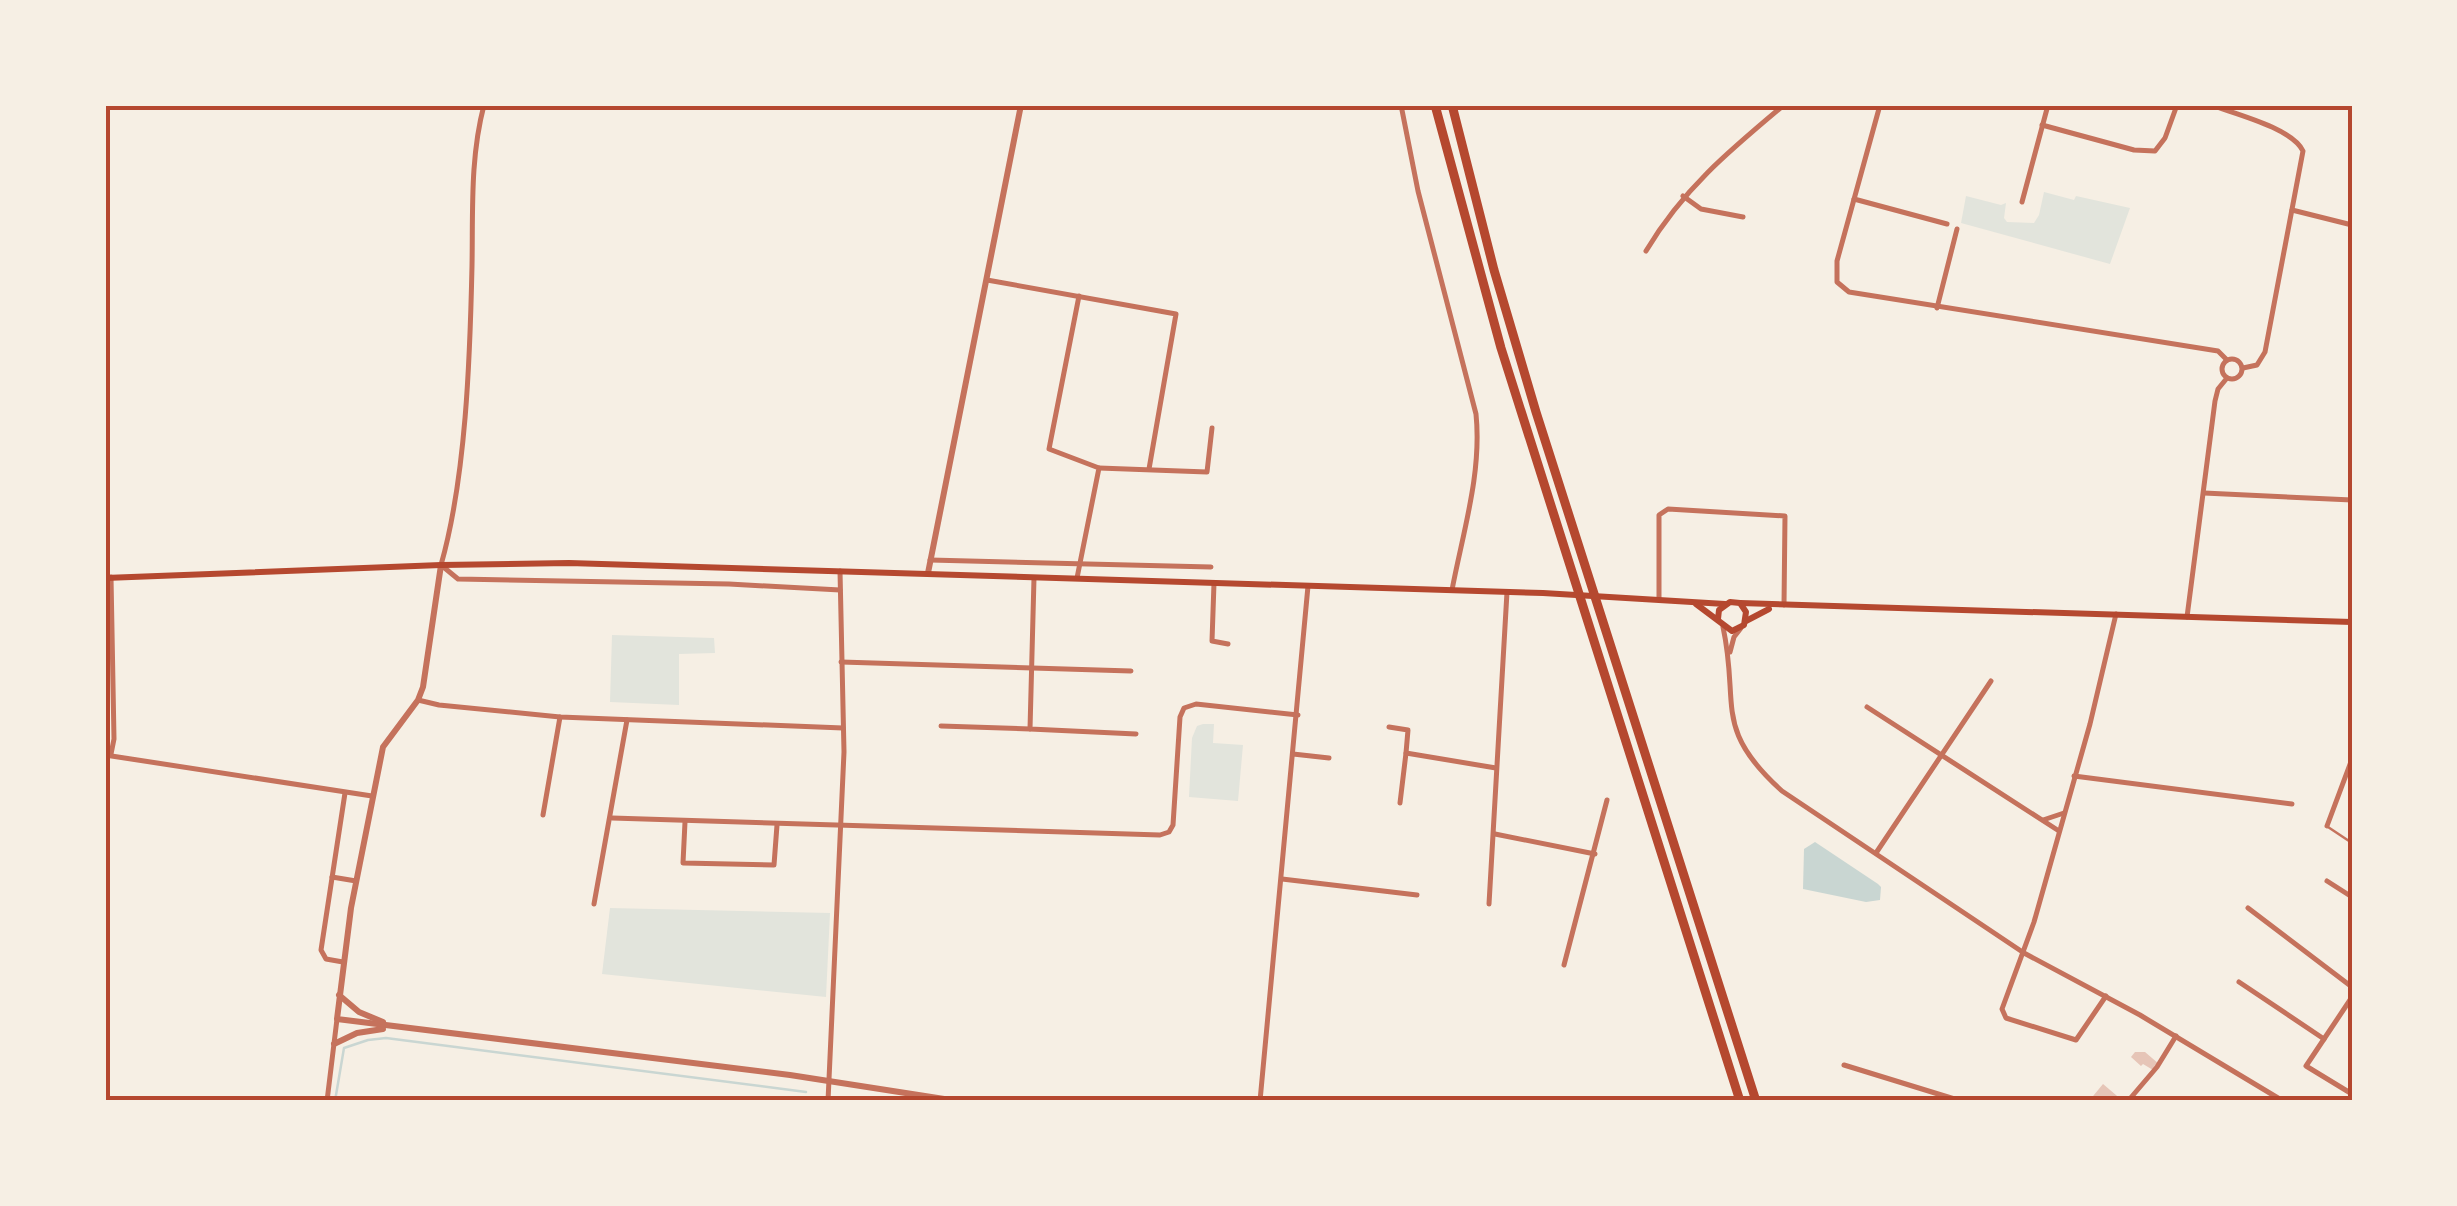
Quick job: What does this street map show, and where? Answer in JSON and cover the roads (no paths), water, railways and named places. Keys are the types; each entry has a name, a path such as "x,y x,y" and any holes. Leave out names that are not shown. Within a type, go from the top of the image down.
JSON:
{"highway":[{"path":"1436,105 1500,348 1740,1101"},
{"path":"1452,105 1494,270 1756,1101"}],"main road":[{"path":"108,578 441,564 569,563 2352,622"},
{"path":"1690,601 1732,630 1780,606"},
{"path":"1740,603 1746,612 1744,625"},
{"path":"1721,623 1719,610 1725,604"}],"street":[{"path":"326,1101 343,962 372,796 384,747 418,700 458,472 471,304 474,158 484,105"},
{"path":"928,573 1021,105"},
{"path":"1401,105 1418,191 1476,414 1475,473 1452,590"},
{"path":"1646,251 1683,196 1715,163 1784,105"},
{"path":"1880,105 1837,261 1837,282 1849,292 2218,351 2227,360 2237,360 2243,368"},
{"path":"2022,202 2048,105"},
{"path":"2042,125 2155,151 2165,138 2177,105"},
{"path":"2210,105 2286,134 2303,151 2264,352 2257,365 2243,368"},
{"path":"1683,196 1701,209 1743,217"},
{"path":"1854,199 1948,224"},
{"path":"2291,210 2352,224"},
{"path":"1937,308 1957,229"},
{"path":"987,280 1176,314 1149,469"},
{"path":"1078,296 1049,449 1099,468 1207,472 1212,428"},
{"path":"2227,360 2222,367 2227,378"},
{"path":"2187,617 2215,401 2218,388 2227,378 2240,377 2243,368"},
{"path":"1077,578 1099,468"},
{"path":"2204,494 2352,500"},
{"path":"1659,599 1659,515 1668,509 1785,516 1780,606"},
{"path":"930,560 1211,567"},
{"path":"441,564 458,579 840,590"},
{"path":"828,1101 841,826 840,571"},
{"path":"1030,729 1034,577"},
{"path":"108,578 114,739 108,755 372,796"},
{"path":"1214,582 1212,642 1228,644"},
{"path":"1260,1101 1308,586"},
{"path":"1490,904 1508,592"},
{"path":"2106,996 2076,1040 2006,1018 2002,1009 2024,954 2116,614"},
{"path":"1721,623 1728,660 1730,710 1746,754 1782,791 2024,954 2106,996 2284,1101"},
{"path":"1728,660 1734,637 1744,625"},
{"path":"841,662 1131,671"},
{"path":"1876,854 1990,681"},
{"path":"418,700 560,717 843,728"},
{"path":"612,818 1160,835 1169,832 1173,825 1180,717 1184,708 1196,704 1298,714"},
{"path":"1867,707 2059,831"},
{"path":"544,815 560,717"},
{"path":"594,904 627,720"},
{"path":"941,726 1136,734"},
{"path":"1389,727 1408,730 1400,803"},
{"path":"1406,753 1497,769"},
{"path":"1293,754 1328,758"},
{"path":"2327,826 2352,759"},
{"path":"2074,776 2292,804"},
{"path":"343,962 326,959 321,950 345,792"},
{"path":"1564,965 1607,800"},
{"path":"2041,820 2064,813"},
{"path":"686,822 683,863 774,865 776,826"},
{"path":"1494,834 1595,854"},
{"path":"332,877 356,881"},
{"path":"1282,879 1417,895"},
{"path":"2327,881 2352,897"},
{"path":"2248,908 2352,988"},
{"path":"2239,982 2324,1039"},
{"path":"339,996 359,1012 394,1027"},
{"path":"2352,997 2306,1066 2352,1094"},
{"path":"337,1020 831,1081 957,1101"},
{"path":"334,1044 357,1033 394,1027"},
{"path":"2128,1101 2157,1068 2176,1036"},
{"path":"1844,1065 1961,1101"}],"lane":[{"path":"2327,826 2352,843"}],"waterway":[{"path":"335,1101 344,1048 386,1038 806,1092"}]}
